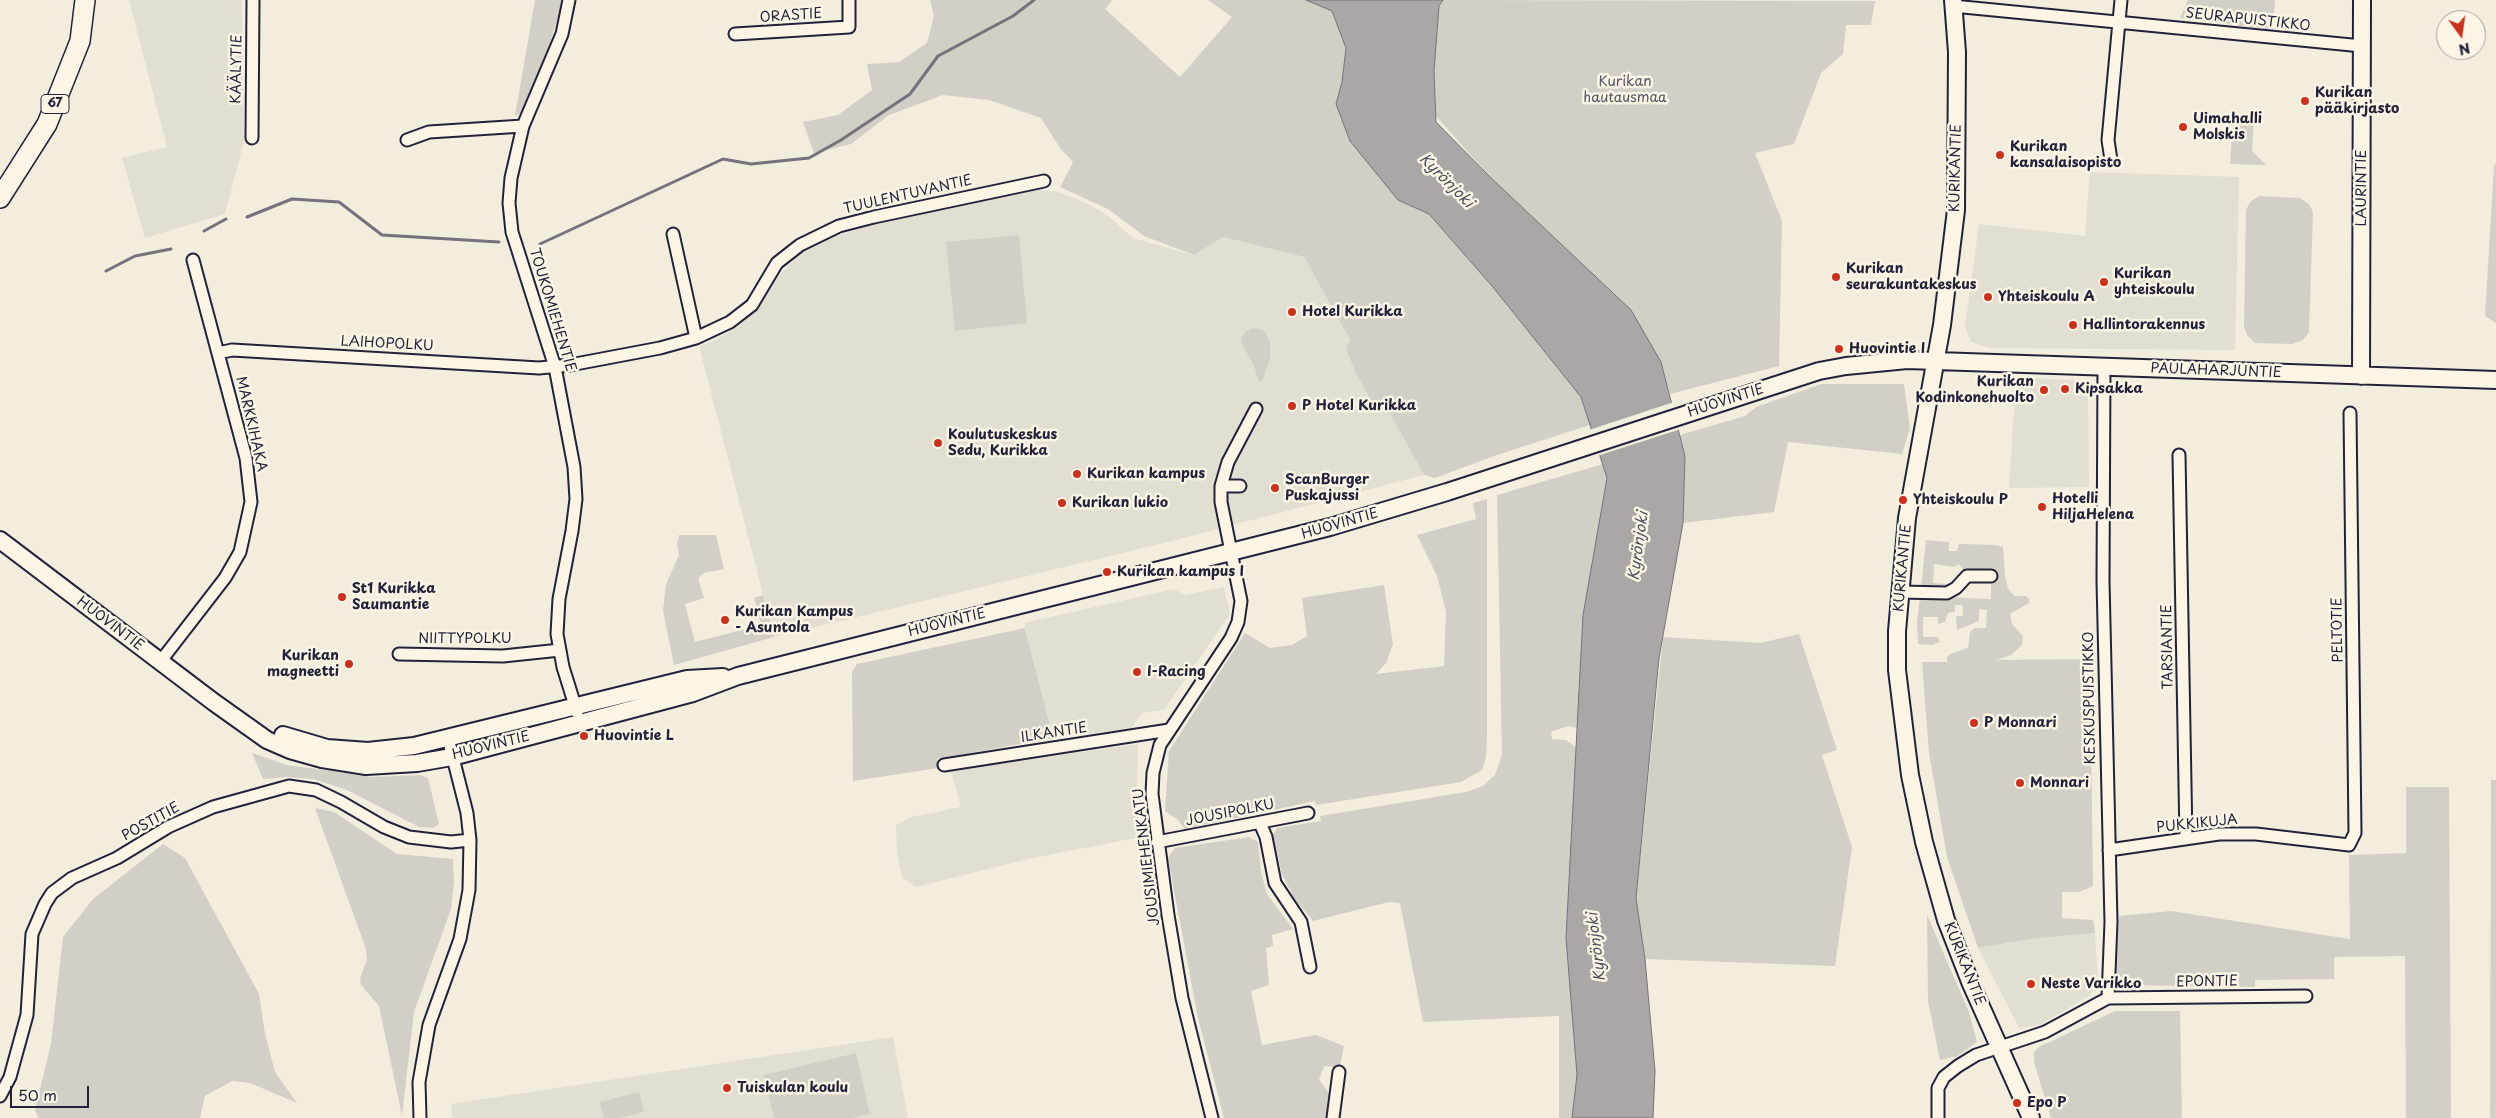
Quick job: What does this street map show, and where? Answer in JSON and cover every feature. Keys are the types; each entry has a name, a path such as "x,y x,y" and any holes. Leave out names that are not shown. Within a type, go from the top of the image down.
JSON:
{"main road":[{"name":"67","path":"0,198 47,124 80,41 85,0"},
{"name":"LAURINTIE","path":"2361,376 2362,0"},
{"name":"KURIKANTIE","path":"1953,3 1957,52 1957,189 1942,325 1909,509 1897,632 1898,685 1910,775 1924,842 1946,920 1971,984 2031,1118"},
{"name":"HUOVINTIE","path":"0,540 160,662 267,740 290,750 322,760 366,766 417,763 452,757 693,693 738,676 1330,527 1447,492 1819,371 1874,361 1936,361"},
{"name":"PAULAHARJUNTIE","path":"1936,361 2496,380"},
{"name":"HUOVINTIE","path":"245,724 327,748 368,751 414,746 686,679 738,676"}],"street":[{"name":"KÄÄLYTIE","path":"252,138 253,0"},
{"name":"TOUKOMIEHENTIE","path":"569,0 562,34 523,126 511,178 509,203 512,232 555,367 574,467 576,499 572,531 558,600 557,634 580,723"},
{"name":"ORASTIE","path":"734,34 849,27 849,0"},
{"path":"2112,160 2108,140 2121,0"},
{"name":"SEURAPUISTIKKO","path":"1953,3 2118,22 2362,46"},
{"path":"407,140 429,132 523,126"},
{"name":"TUULENTUVANTIE","path":"555,367 660,348 696,338 730,322 752,305 776,263 800,245 840,226 874,216 1044,181"},
{"path":"673,234 696,338"},
{"name":"MARKKIHAKA","path":"160,662 180,639 240,552 251,502 246,458 193,260"},
{"name":"LAIHOPOLKU","path":"218,353 232,350 555,367"},
{"name":"KESKUSPUISTIKKO","path":"2104,368 2103,581 2111,922 2108,998"},
{"path":"1240,486 1221,486 1228,462 1256,409"},
{"name":"PELTOTIE","path":"2349,845 2355,833 2350,413"},
{"name":"TARSIANTIE","path":"2179,455 2186,839"},
{"name":"JOUSIMIEHENKATU","path":"1212,1118 1182,998 1157,842 1152,794 1154,761 1169,730 1231,638 1238,622 1242,601 1221,502 1221,486"},
{"path":"1900,592 1947,593 1956,588 1967,576 1991,576"},
{"name":"NIITTYPOLKU","path":"399,654 503,656 560,650"},
{"name":"ILKANTIE","path":"944,765 1169,730"},
{"path":"420,1118 418,1082 429,1025 460,939 470,890 470,840 467,813 448,738"},
{"name":"POSTITIE","path":"0,1096 10,1077 27,1015 32,934 52,894 72,878 117,858 168,827 213,807 289,786 316,790 342,802 384,827 408,837 451,842 470,840"},
{"name":"JOUSIPOLKU","path":"1157,842 1308,813"},
{"path":"1260,823 1266,837 1275,882 1301,922 1310,966"},
{"name":"PUKKIKUJA","path":"2109,850 2219,834 2256,834 2349,845"},
{"name":"EPONTIE","path":"2108,998 2306,996"},
{"path":"1938,1118 1938,1088 1944,1077 1976,1055 2045,1032 2108,998"},
{"path":"1333,1118 1339,1072"}],"shaded area":[{"path":"129,0 242,0 244,141 225,214 145,238 122,158 167,147"},
{"name":"Kurikan yhteiskoulu","path":"2090,172 2239,177 2235,350 1989,348 1971,342 1965,327 1979,224 2085,236"},
{"name":"Koulutuskeskus Sedu, Kurikka","path":"1036,190 1056,191 1084,202 1107,215 1133,238 1193,255 1223,237 1304,257 1424,475 1164,543 774,637 699,346 713,341 739,326 760,306 778,277 798,255 836,236 881,223"},
{"path":"2016,377 2084,381 2088,387 2089,487 2009,488"},
{"path":"1224,587 1230,614 1164,710 1142,713 1132,728 1053,738 1024,623 1174,589 1185,595"},
{"path":"1138,744 1137,794 1140,837 1028,859 916,887 902,877 897,851 896,825 912,817 961,807 951,771"},
{"path":"2095,933 2098,983 2089,996 2040,1025 2019,1028 1978,948 2031,939"},
{"name":"Tuiskulan koulu","path":"893,1037 908,1118 452,1118 451,1104"}],"green space":[{"path":"535,0 563,0 546,56 521,113 515,116"},
{"path":"930,0 1112,0 1105,9 1180,77 1232,17 1208,0 1306,0 1332,11 1346,48 1342,82 1336,104 1398,200 1429,214 1492,286 1581,397 1590,425 1494,456 1435,478 1424,475 1388,410 1374,406 1356,373 1346,349 1350,340 1304,257 1223,237 1194,255 1144,236 1108,209 1060,187 1073,162 1060,148 1041,118 989,100 943,95 889,115 851,144 814,153 803,122 838,115 872,90 867,64 899,62 927,43 934,16"},
{"name":"Kurikan hautausmaa","path":"1443,0 1875,1 1871,25 1846,25 1843,54 1821,73 1794,144 1755,153 1782,221 1779,366 1670,394 1661,362 1436,116 1434,71 1439,6"},
{"path":"2188,0 2275,0 2273,30 2180,18"},
{"path":"2246,117 2254,119 2252,151 2266,165 2230,164 2233,124 2238,119"},
{"path":"2496,164 2496,323 2485,316 2494,165"},
{"path":"2259,196 2300,198 2309,204 2313,212 2309,332 2303,340 2292,344 2255,343 2247,335 2244,327 2246,210 2250,202"},
{"path":"1019,235 1027,323 955,331 946,242"},
{"path":"1252,328 1260,329 1266,333 1270,342 1270,359 1262,382 1259,382 1254,366 1242,344 1241,338 1246,331"},
{"path":"1821,384 1904,384 1910,428 1902,454 1788,442 1774,512 1683,523 1685,456 1680,435 1745,416 1756,407"},
{"path":"1603,464 1607,478 1583,615 1578,728 1568,726 1551,732 1552,739 1566,740 1577,748 1566,938 1577,1075 1572,1118 1559,1118 1559,1016 1423,1022 1400,903 1389,902 1313,921 1294,898 1282,874 1273,835 1277,828 1321,821 1320,816 1466,792 1483,786 1495,775 1502,755 1497,495"},
{"path":"1487,499 1487,736 1486,757 1482,770 1461,782 1316,805 1315,801 1185,829 1178,820 1165,811 1169,751 1245,633 1270,648 1292,645 1307,636 1302,598 1384,585 1393,644 1386,663 1376,674 1444,666 1446,612 1437,576 1417,535 1476,519 1473,503"},
{"path":"679,535 716,535 724,569 704,573 698,578 704,598 685,604 695,642 761,625 754,598 763,595 774,637 674,665 663,611 666,584 679,555 677,544"},
{"path":"1926,540 1949,542 1949,551 1957,551 1959,544 1996,545 2003,547 2005,576 2008,588 2014,596 2026,596 2029,599 2029,603 2010,614 2012,624 2023,636 2022,645 2011,655 1996,660 2090,659 2093,886 2079,892 2062,892 2062,918 2093,920 2095,933 2031,939 1978,948 1947,857 1929,753 1922,662 1947,662 1947,657 1950,654 1968,648 1970,632 1975,628 1986,628 1987,610 1979,609 1979,621 1957,630 1956,616 1963,616 1962,605 1955,605 1955,612 1948,613 1945,622 1938,624 1938,617 1923,617 1923,637 1937,637 1940,642 1932,645 1918,644 1917,624 1920,596 1991,599 1991,578 1964,571 1959,564 1954,567 1934,564 1933,583 1947,584 1944,588 1921,589"},
{"path":"1025,628 1053,738 937,759 939,768 853,781 852,672 857,664"},
{"path":"1799,634 1837,750 1822,755 1852,847 1835,966 1645,959 1636,898 1663,637 1760,643"},
{"path":"252,753 287,765 372,777 420,775 428,778 439,824 433,828 419,827 347,790 313,779 287,777 263,779"},
{"path":"2491,780 2496,780 2496,1118 2490,1118"},
{"path":"2406,787 2449,787 2451,1118 2406,1118 2405,956 2334,957 2334,979 2255,980 2255,987 2116,985 2119,916 2171,911 2350,939 2349,855 2406,853"},
{"path":"315,808 334,812 397,854 453,859 454,881 451,909 414,1012 402,1116 379,1006 361,985 360,978 367,960 366,949"},
{"path":"1249,837 1258,842 1261,872 1267,894 1293,929 1272,935 1273,946 1266,948 1269,985 1251,991 1262,1045 1316,1035 1344,1046 1340,1067 1324,1066 1319,1080 1330,1094 1328,1118 1224,1118 1198,1018 1168,858 1175,848"},
{"path":"163,844 185,858 259,994 265,1034 275,1072 297,1103 250,1083 232,1081 205,1096 200,1118 39,1118 35,1111 51,1043 63,937 93,899"},
{"path":"1927,915 1969,1012 1977,1042 1958,1056 1940,1060 1928,1001"},
{"path":"2115,1011 2180,1011 2182,1118 2051,1118 2034,1062 2034,1052 2039,1047"},
{"path":"856,1053 870,1114 853,1118 774,1118 764,1075"},
{"path":"639,1092 644,1112 619,1118 604,1118 600,1102"}],"water":[{"name":"Kyrönjoki","path":"1306,0 1443,0 1439,6 1434,71 1436,122 1489,176 1631,310 1661,362 1685,456 1683,523 1659,658 1636,898 1645,959 1655,1071 1653,1118 1572,1118 1577,1075 1566,938 1583,615 1607,478 1581,397 1492,286 1429,214 1398,200 1350,141 1336,104 1342,82 1346,48 1332,11"}],"pier":[{"path":"1674,402 1681,429 1597,456 1589,430"}],"waterway":[{"path":"540,244 723,159 751,164 809,158 841,140 910,94 938,56 1013,16 1034,0"},
{"path":"247,217 292,199 339,202 382,235 499,242"},
{"path":"204,231 226,219"},
{"path":"106,271 135,256 171,249"}],"place":[{"name":"Kurikan pääkirjasto","path":"2305,101"},
{"name":"Uimahalli Molskis","path":"2183,127"},
{"name":"Kurikan kansalaisopisto","path":"2000,155"},
{"name":"Kurikan seurakuntakeskus","path":"1836,277"},
{"name":"Kurikan yhteiskoulu","path":"2104,282"},
{"name":"Yhteiskoulu A","path":"1988,297"},
{"name":"Hotel Kurikka","path":"1292,312"},
{"name":"Hallintorakennus","path":"2073,325"},
{"name":"Huovintie I","path":"1839,349"},
{"name":"Kipsakka","path":"2065,389"},
{"name":"Kurikan Kodinkonehuolto","path":"2044,390"},
{"name":"P Hotel Kurikka","path":"1292,406"},
{"name":"Koulutuskeskus Sedu, Kurikka","path":"938,443"},
{"name":"Kurikan kampus","path":"1077,474"},
{"name":"ScanBurger Puskajussi","path":"1275,488"},
{"name":"Yhteiskoulu P","path":"1903,500"},
{"name":"Kurikan lukio","path":"1062,503"},
{"name":"Hotelli HiljaHelena","path":"2042,507"},
{"name":"Kurikan kampus I","path":"1107,572"},
{"name":"St1 Kurikka Saumantie","path":"342,597"},
{"name":"Kurikan Kampus - Asuntola","path":"725,620"},
{"name":"Kurikan magneetti","path":"349,664"},
{"name":"I-Racing","path":"1137,672"},
{"name":"P Monnari","path":"1974,723"},
{"name":"Huovintie L","path":"584,736"},
{"name":"Monnari","path":"2020,783"},
{"name":"Neste Varikko","path":"2031,984"},
{"name":"Tuiskulan koulu","path":"727,1088"},
{"name":"Epo P","path":"2017,1103"}]}
